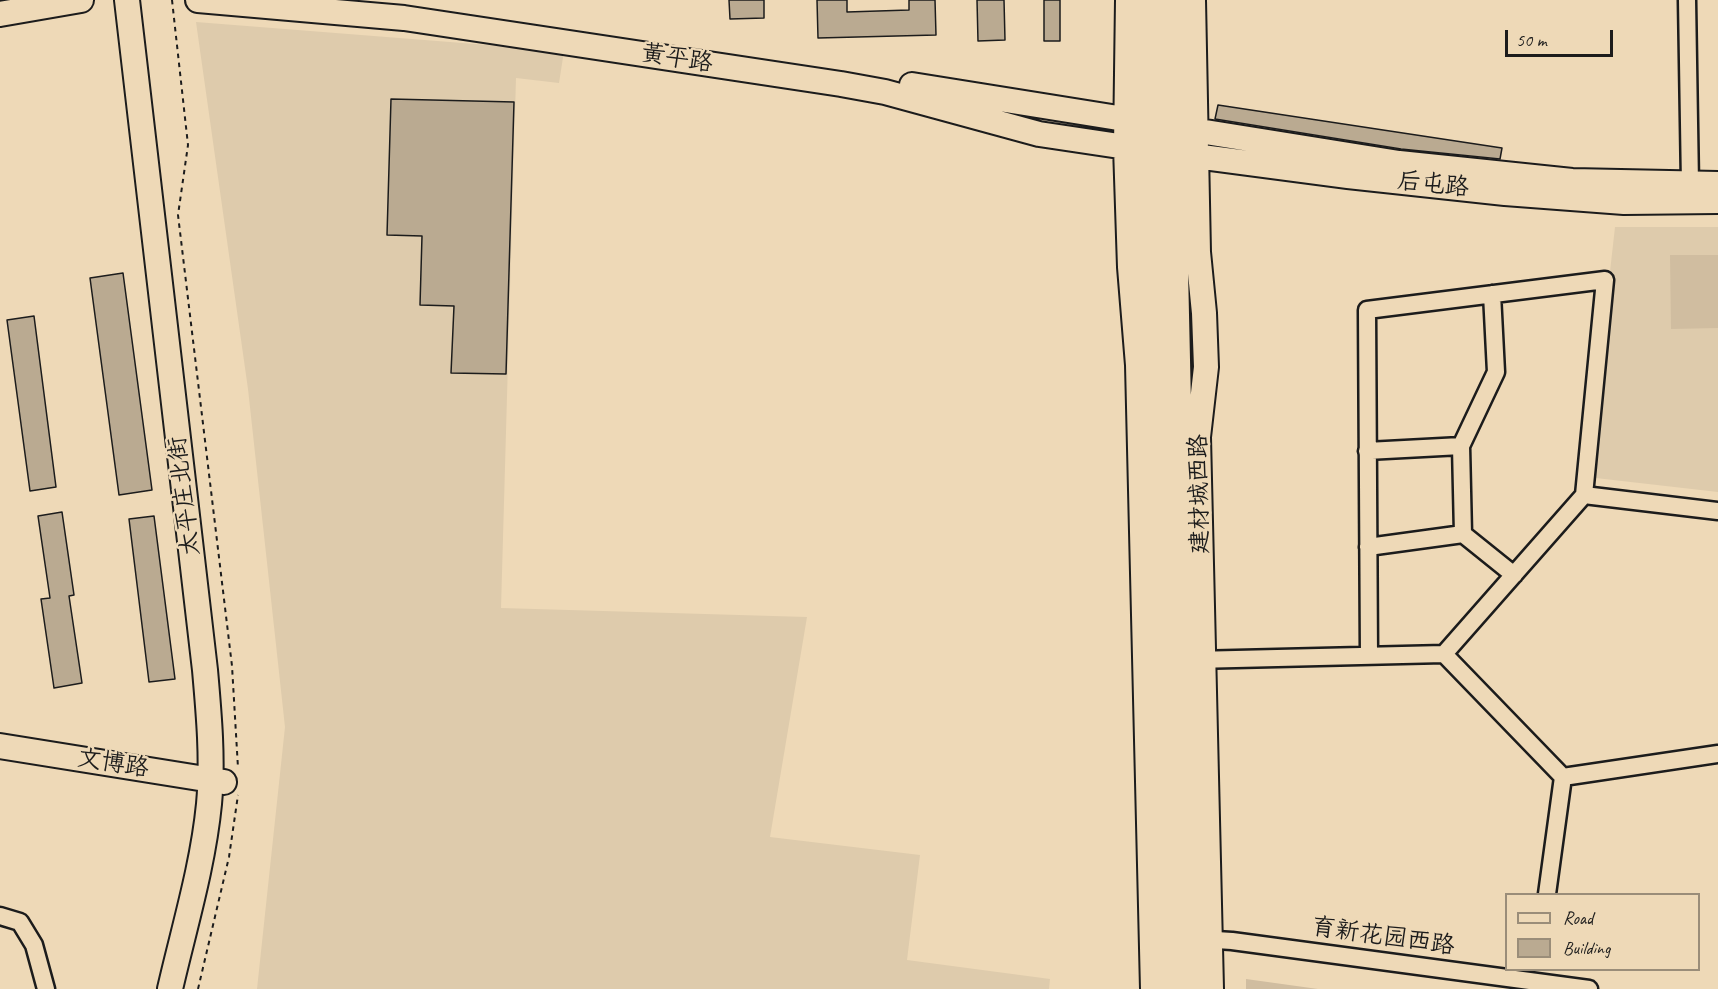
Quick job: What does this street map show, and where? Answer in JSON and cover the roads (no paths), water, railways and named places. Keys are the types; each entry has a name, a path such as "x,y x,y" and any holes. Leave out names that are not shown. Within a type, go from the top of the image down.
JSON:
{"main road":[{"path":"0,14 81,0"},
{"name":"太平庄北街","path":"127,0 205,670 210,730 219,782 170,989"},
{"name":"太平庄北街","path":"144,0 225,729 219,782 220,846 186,989"},
{"name":"黄平路","path":"198,0 381,4 1161,125"},
{"path":"1128,0 1126,147 1130,267 1138,365 1153,989"},
{"name":"建材城西路","path":"1149,0 1161,125 1173,153 1198,252 1206,367 1198,437 1190,940 1171,989"},
{"name":"建材城西路","path":"1161,125 1170,0"},
{"name":"建材城西路","path":"1192,989 1173,153 1195,131 1193,0"},
{"name":"黄平路","path":"381,4 862,88 1038,134 1173,153"},
{"name":"后屯路","path":"1161,125 1366,158 1533,178 1582,182 1718,184"},
{"name":"后屯路","path":"1173,153 1348,176 1505,193 1624,202 1718,201"},
{"name":"文博路","path":"0,746 219,782"},
{"name":"建材城西路","path":"1190,940 1211,989"}],"street":[{"path":"1687,0 1690,184"},
{"path":"1194,660 1369,656 1444,654 1584,495 1605,280 1367,310 1369,656"},
{"path":"1463,534 1461,446 1496,372 1492,294"},
{"path":"1367,451 1461,446"},
{"path":"1584,495 1718,510"},
{"path":"1368,547 1463,534 1514,575"},
{"path":"1444,654 1563,777"},
{"path":"1563,777 1718,754"},
{"path":"1547,893 1563,777"},
{"path":"0,916 20,922 34,945 45,989"},
{"name":"育新花园西路","path":"1190,940 1536,976 1589,989"}]}
